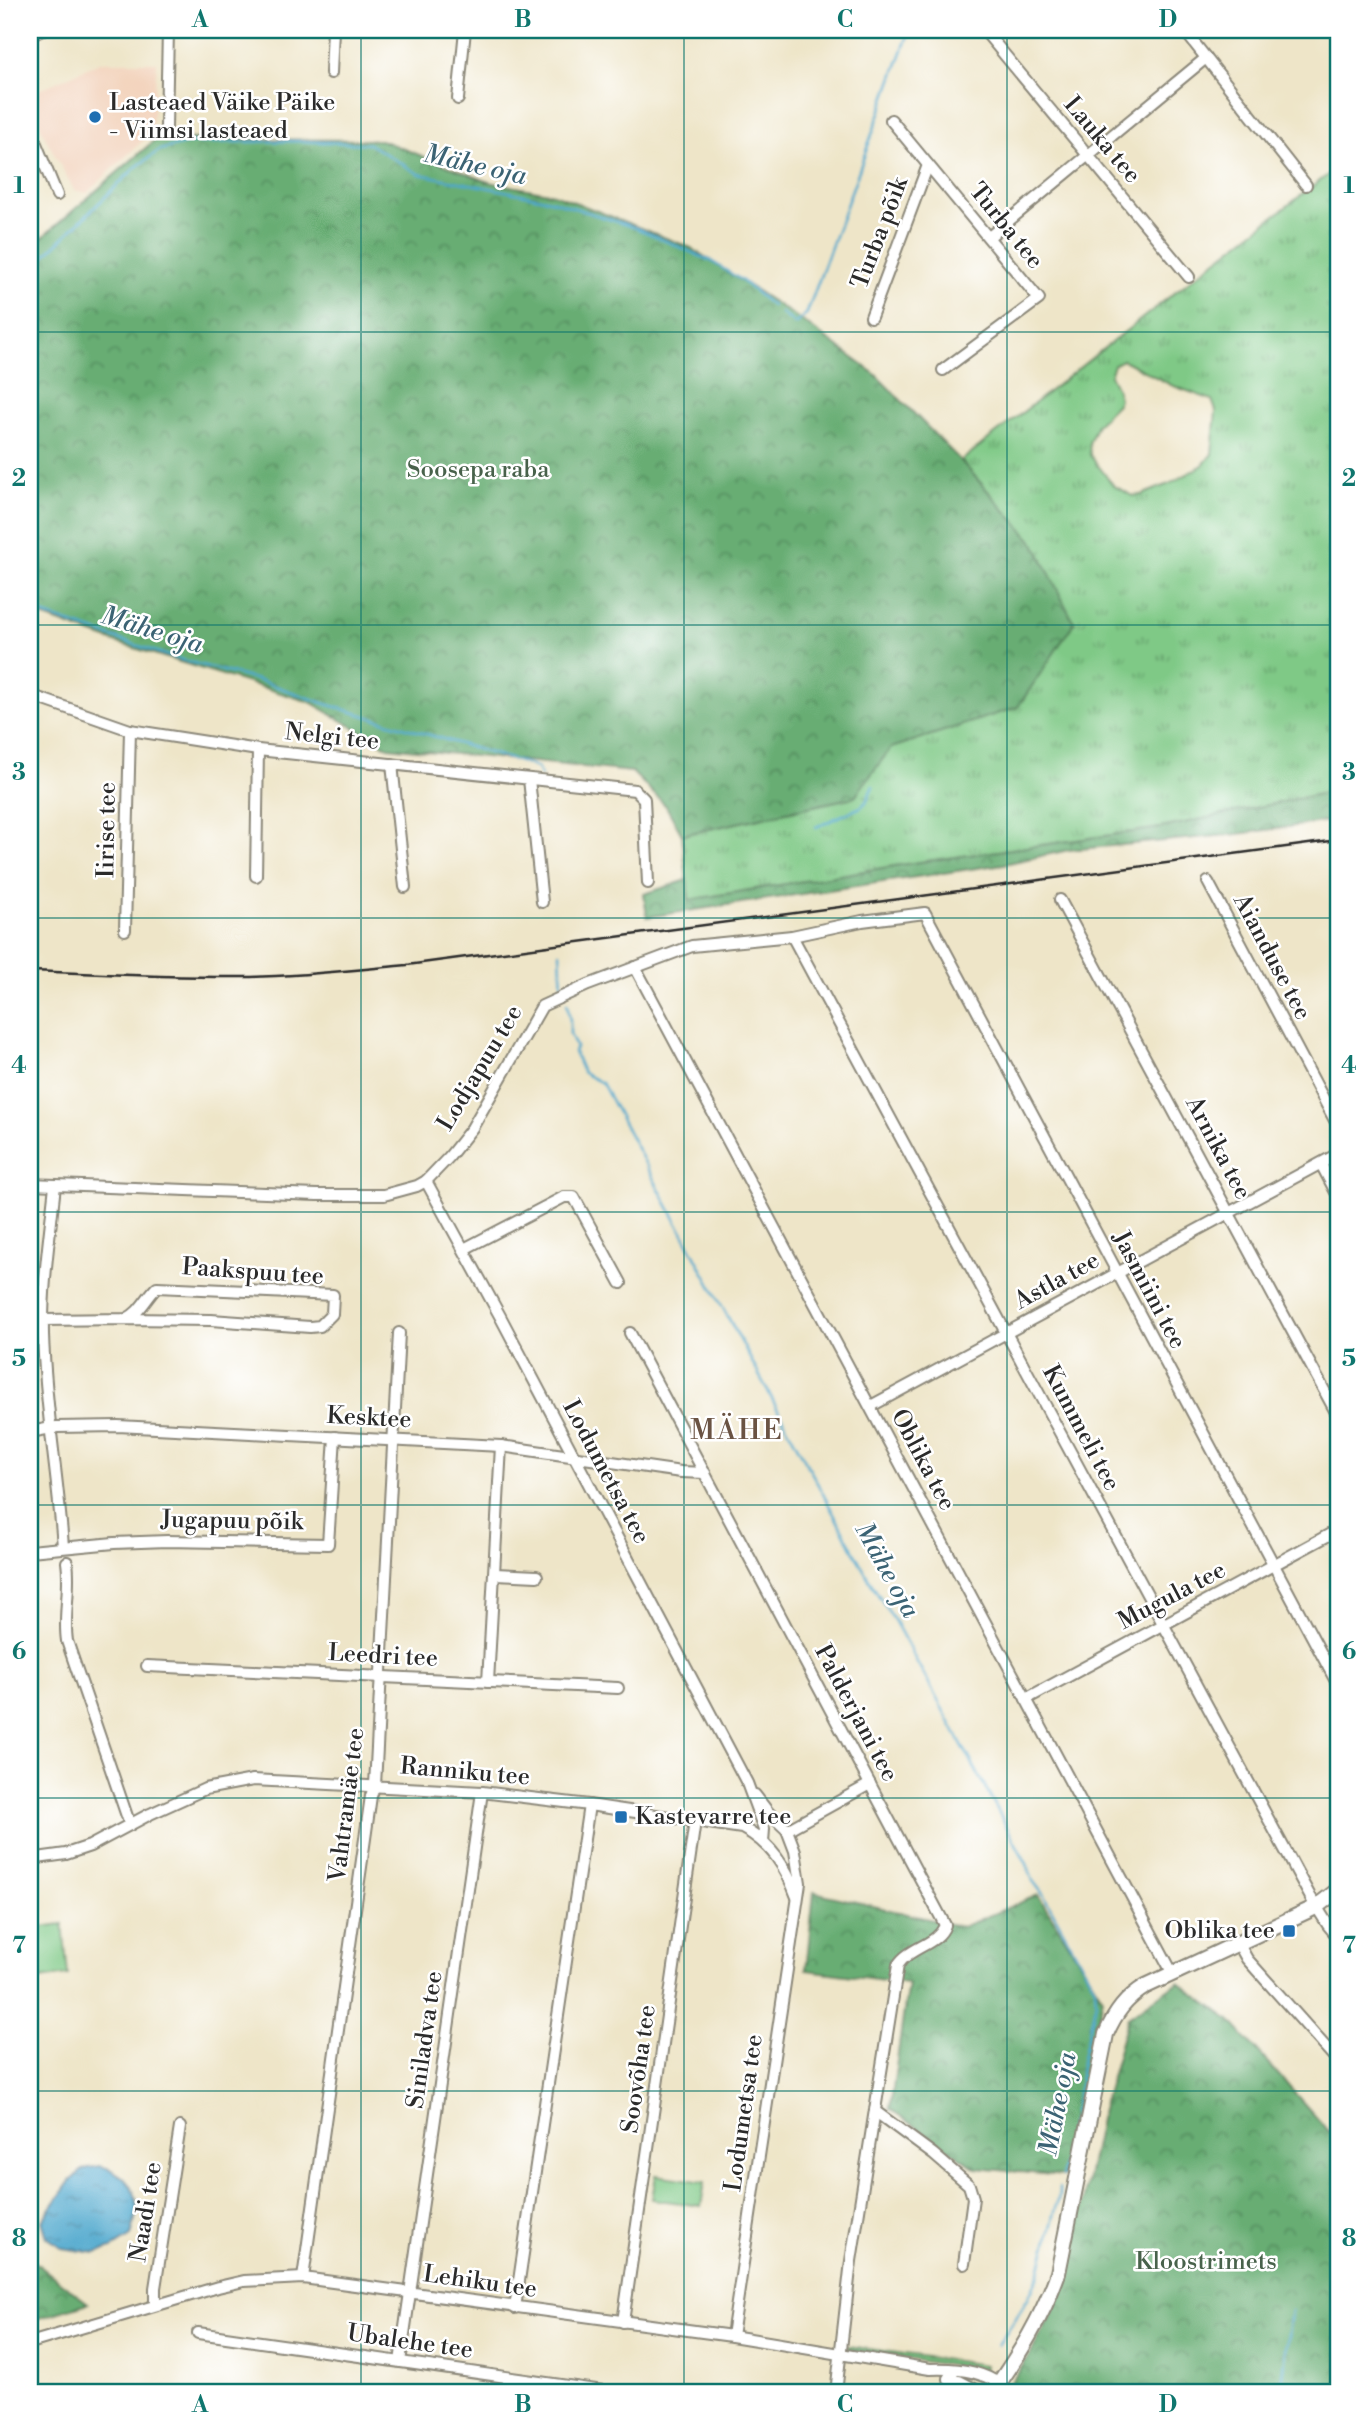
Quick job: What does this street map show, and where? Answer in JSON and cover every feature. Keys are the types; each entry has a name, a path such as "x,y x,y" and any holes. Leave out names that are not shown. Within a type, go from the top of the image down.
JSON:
{"main road":[{"path":"995,2388 1025,2346 1046,2306 1058,2273 1106,2034 1118,2010 1131,1996 1316,1907 1338,1890"},
{"path":"951,2379 966,2393"}],"street":[{"path":"30,36 42,30"},
{"path":"166,127 169,30"},
{"path":"331,73 333,30"},
{"path":"458,99 466,30"},
{"name":"Lauka tee","path":"984,30 1189,276"},
{"path":"1184,30 1306,185"},
{"path":"989,237 1206,58"},
{"name":"Turba tee","path":"891,120 1039,299 943,370"},
{"path":"30,130 57,195"},
{"name":"Turba põik","path":"871,317 928,164"},
{"name":"Nelgi tee","path":"30,695 130,730 258,750 635,790 643,799 648,883"},
{"name":"Iirise tee","path":"125,930 130,730"},
{"path":"256,876 258,750"},
{"path":"392,764 405,887"},
{"path":"529,779 542,902"},
{"name":"Aianduse tee","path":"1208,882 1338,1126"},
{"name":"Arnika tee","path":"1060,900 1338,1416"},
{"name":"Lodjapuu tee","path":"30,1184 317,1195 384,1195 417,1186 426,1181 449,1157 472,1128 542,1006 692,946 792,936 862,921 925,913"},
{"name":"Jasmiini tee","path":"925,913 1338,1685"},
{"name":"Kummeli tee","path":"792,936 1316,1907 1338,1937"},
{"name":"Oblika tee","path":"635,967 1173,1974"},
{"name":"Astla tee","path":"871,1406 1338,1154"},
{"path":"1321,1164 1338,1196"},
{"name":"Lodumetsa tee","path":"426,1181 747,1783"},
{"path":"55,1185 44,1320 50,1429 63,1547"},
{"path":"464,1249 564,1197 574,1197 621,1283"},
{"name":"Paakspuu tee","path":"44,1320 211,1320 320,1326 332,1314 333,1295 157,1287 145,1299 136,1315 126,1319"},
{"name":"Palderjani tee","path":"630,1333 945,1925 936,1938 903,1957 898,1965 851,2261 841,2355"},
{"name":"Vahtramäe tee","path":"303,2278 374,1786 399,1334"},
{"name":"Kesktee","path":"30,1432 118,1426 393,1439 501,1446 681,1472 705,1473"},
{"name":"Jugapuu põik","path":"30,1551 167,1541 328,1544 335,1437"},
{"path":"488,1682 501,1446"},
{"name":"Mugula tee","path":"1026,1699 1338,1530"},
{"path":"67,1562 67,1641 130,1825"},
{"path":"495,1574 537,1576"},
{"name":"Leedri tee","path":"147,1666 618,1688"},
{"name":"Ranniku tee","path":"30,1859 66,1854 90,1846 205,1789 253,1780 482,1792 744,1828 765,1838"},
{"path":"747,1783 765,1838 782,1864 797,1897"},
{"path":"747,1783 785,1829 787,1841 783,1847 776,1849 765,1838"},
{"path":"765,1838 770,1824 785,1829 870,1784"},
{"name":"Siniladva tee","path":"400,2362 482,1792"},
{"path":"515,2308 589,1805"},
{"path":"744,1828 757,1819 757,1810"},
{"name":"Soovõha tee","path":"623,2322 695,1821"},
{"name":"Lodumetsa tee","path":"732,2336 800,1883 798,1864 785,1829"},
{"path":"1238,1943 1247,1958 1338,2061"},
{"path":"876,2112 933,2154 969,2185 973,2198 964,2264"},
{"name":"Naadi tee","path":"155,2305 155,2288 180,2127"},
{"name":"Lehiku tee","path":"30,2343 244,2281 303,2278 732,2336 930,2369 946,2368 992,2379 995,2388"},
{"name":"Ubalehe tee","path":"198,2333 617,2393"},
{"path":"836,2393 841,2355"},
{"name":"Lehiku tee","path":"930,2369 982,2393"}],"shaded area":[{"name":"Lasteaed Väike Päike - Viimsi lasteaed","path":"100,62 157,62 152,132 87,193 74,190 46,139 30,102 30,94"}],"green space":[{"name":"Soosepa raba","path":"156,139 381,140 489,182 554,194 691,248 801,320 875,374 961,461 1035,544 1074,623 1018,707 891,748 854,797 682,835 666,806 632,772 388,747 310,702 118,643 30,612 30,248"},
{"path":"1338,167 1338,790 1161,828 913,863 689,900 682,835 854,797 891,748 1018,707 1035,544 961,461","holes":["1123,360 1171,385 1212,400 1216,411 1212,454 1203,465 1169,484 1133,496 1114,486 1090,455 1089,443 1097,424 1119,399 1110,375 1114,365"]},
{"path":"1338,790 1338,820 1238,834 1069,850 1004,864 647,917 644,894 687,880 689,900 913,863 1161,828"},
{"path":"814,1892 962,1927 1038,1895 1103,1998 1064,2176 976,2168 890,2109 908,1983 806,1970"},
{"path":"63,1924 68,1975 39,1979 34,1928"},
{"name":"Kloostrimets","path":"1178,1982 1230,2020 1338,2142 1338,2393 1004,2393 1031,2353 1057,2304 1068,2276 1102,2109 1128,2017"},
{"path":"656,2175 705,2182 701,2206 652,2199"},
{"path":"30,2260 33,2261 88,2303 30,2321"},
{"path":"847,2346 985,2365 984,2370 849,2350"}],"water":[{"path":"100,2166 114,2171 126,2181 134,2193 137,2211 131,2236 112,2248 96,2253 62,2248 47,2237 42,2221 70,2181 84,2169"}],"waterway":[{"name":"Mähe oja","path":"781,313 795,324 807,313 910,30"},
{"name":"Mähe oja","path":"30,270 136,167 160,150 187,143 296,141 369,144 419,174 550,200 636,228 711,261 741,280 772,306"},
{"name":"Mähe oja","path":"30,610 175,658 261,681 326,704 527,764 537,768 541,776"},
{"path":"816,827 861,807 873,786"},
{"name":"Mähe oja","path":"560,953 562,989"},
{"name":"Mähe oja","path":"567,1003 570,1034 576,1047 574,1052 583,1073 602,1083 871,1583 894,1620 1027,1864 1033,1881 1095,1987 1096,2001 1081,2067 1080,2085 1062,2176"},
{"name":"Mähe oja","path":"998,2345 1027,2300 1039,2275 1059,2188"},
{"path":"1281,2393 1291,2311"}],"railway":[{"path":"30,971 251,977 407,965 1338,840"}],"place":[{"name":"Lasteaed Väike Päike - Viimsi lasteaed","path":"95,117"},
{"name":"Kastevarre tee","path":"621,1817"},
{"name":"Oblika tee","path":"1289,1931"}],"district":[{"name":"MÄHE","path":"737,1430"}]}
